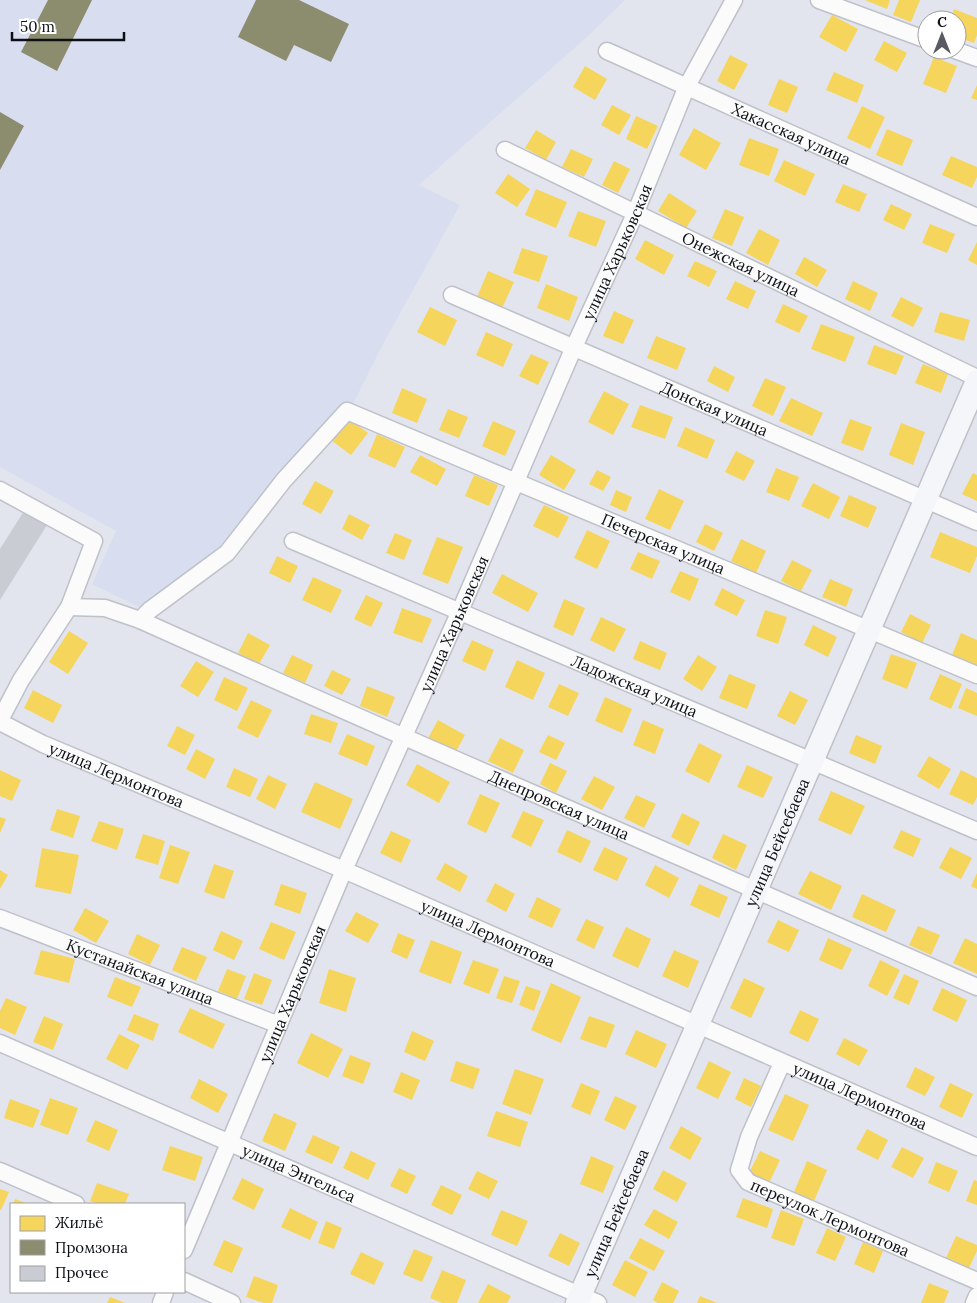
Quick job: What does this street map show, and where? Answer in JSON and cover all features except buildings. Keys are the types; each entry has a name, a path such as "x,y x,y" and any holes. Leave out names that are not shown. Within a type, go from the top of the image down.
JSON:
{"street":[{"name":"улица Харьковская","path":"185,1248 344,870 460,612 515,480 634,214 687,86 734,0"},
{"path":"819,0 917,36"},
{"name":"Хакасская улица","path":"607,51 977,217"},
{"name":"Онежская улица","path":"505,150 977,379"},
{"name":"Донская улица","path":"452,295 977,522"},
{"name":"улица Бейсебаева","path":"585,1300 698,1026 927,500 977,379"},
{"name":"Печерская улица","path":"140,620 150,610 227,553 284,480 344,412 350,411 977,676"},
{"path":"0,490 94,541 69,608 21,680 0,721"},
{"name":"Ладожская улица","path":"293,541 977,831"},
{"name":"Днепровская улица","path":"69,608 105,608 140,620 402,738 977,987"},
{"name":"улица Лермонтова","path":"0,721 43,744 344,870 977,1147"},
{"name":"Кустанайская улица","path":"0,918 279,1026"},
{"name":"улица Энгельса","path":"0,1043 585,1300"},
{"name":"переулок Лермонтова","path":"782,1062 749,1137 739,1170 742,1176 748,1182 977,1281"},
{"path":"0,1171 74,1203"},
{"path":"185,1281 232,1303"},
{"path":"974,1303 977,1296"}],"shaded area":[{"path":"0,0 625,0 587,37 419,185 460,205 382,346 352,406 286,492 227,556 141,608 92,584 116,531 0,467"}]}
